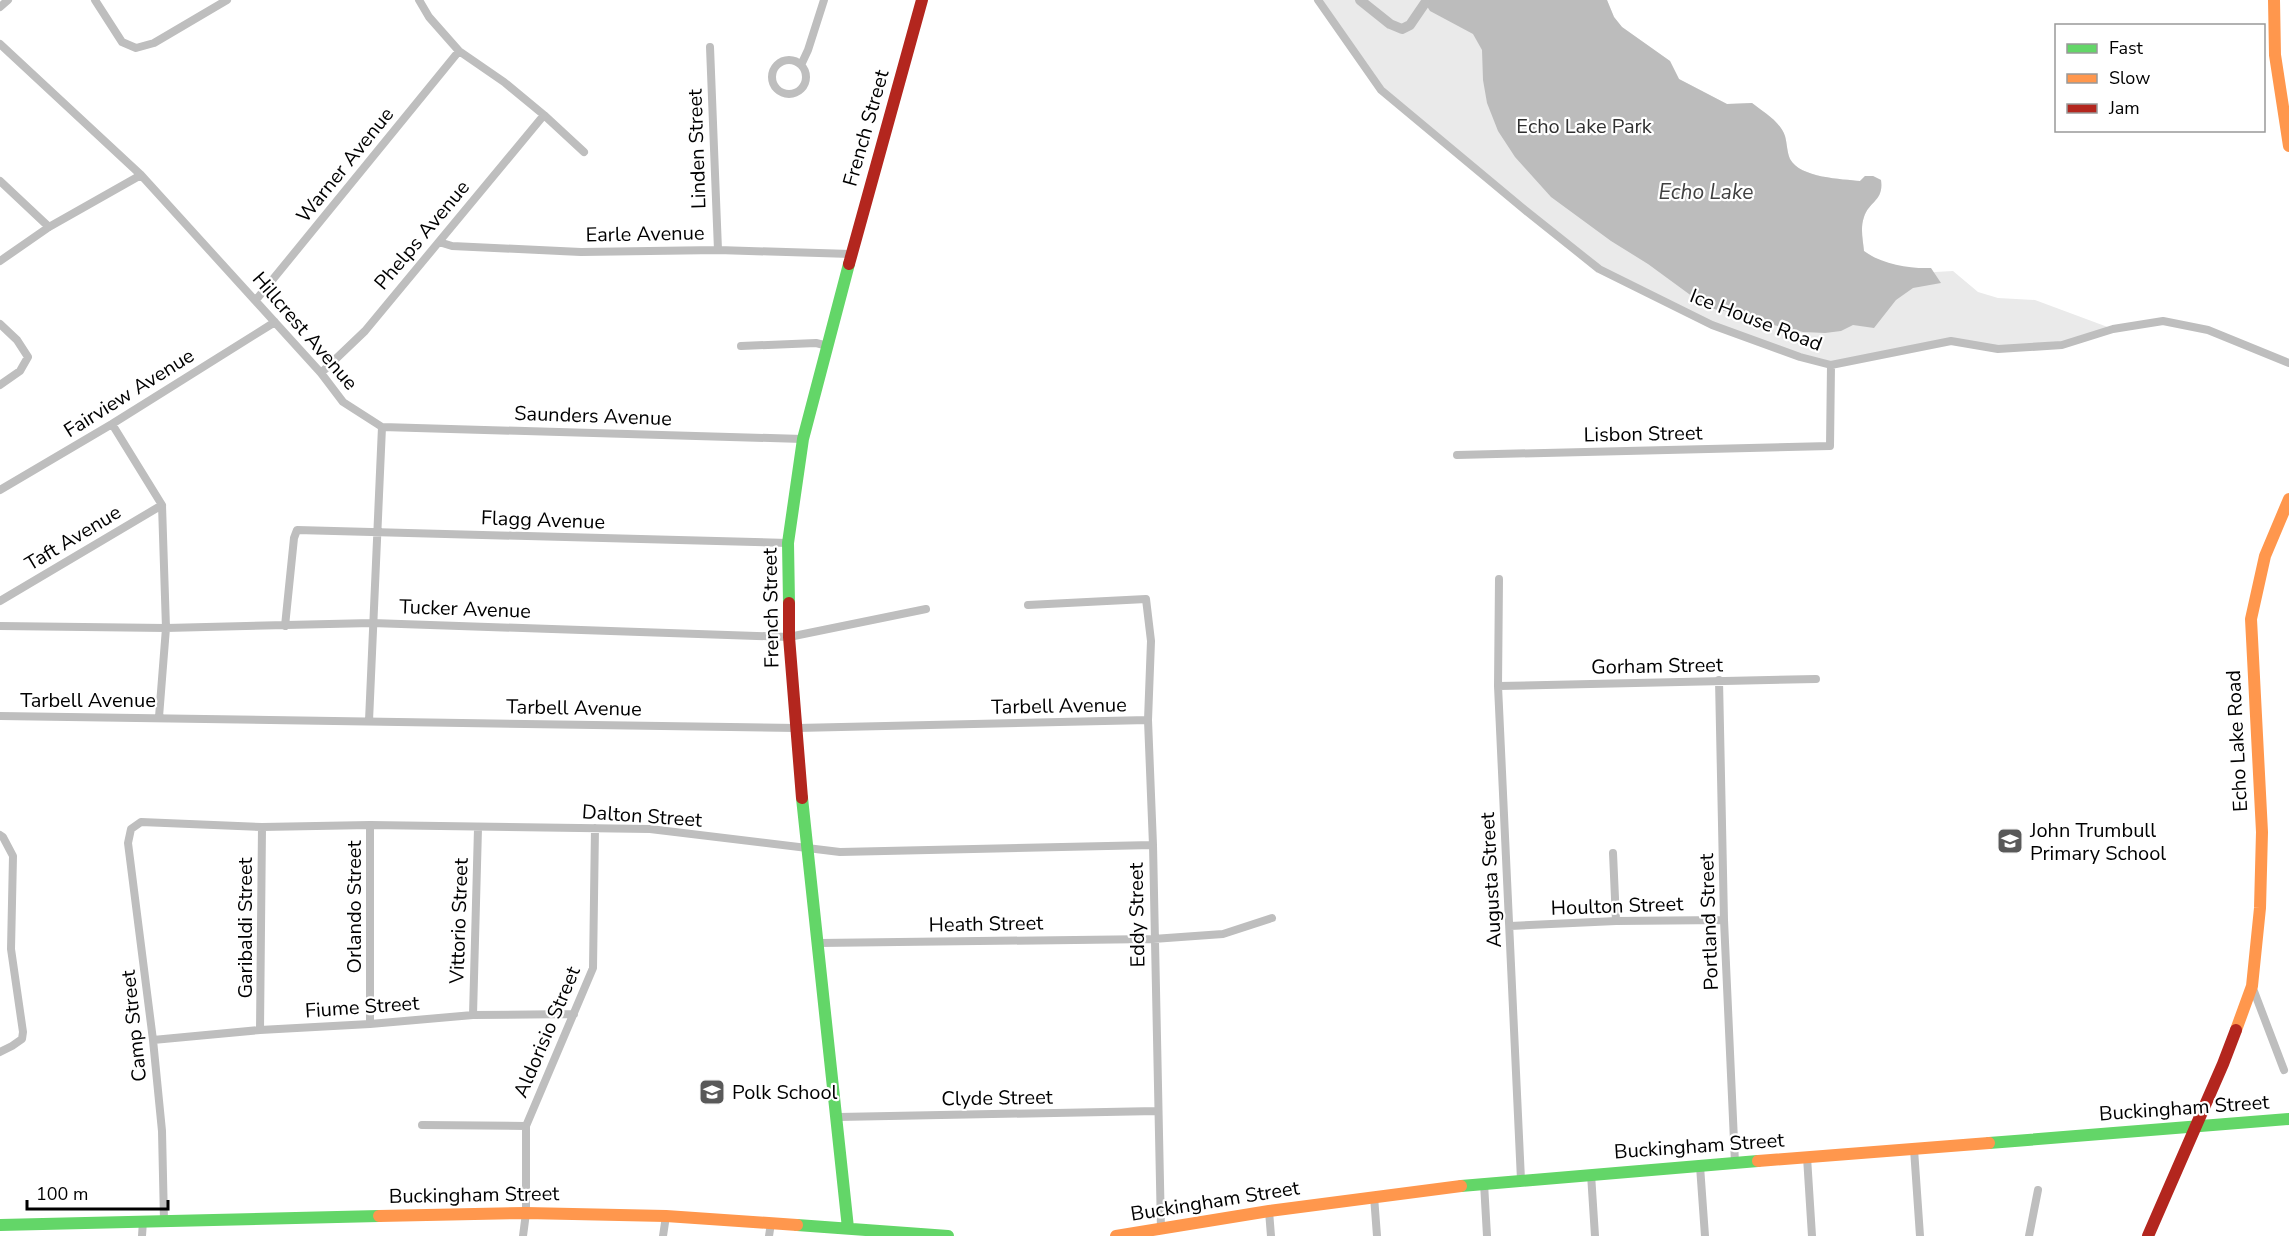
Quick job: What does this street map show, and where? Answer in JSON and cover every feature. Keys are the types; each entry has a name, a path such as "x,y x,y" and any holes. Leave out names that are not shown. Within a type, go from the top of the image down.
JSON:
{"main road":[{"name":"French Street","path":"848,1228 819,943 806,849 789,637 788,543 803,439 851,254 922,0"},
{"path":"2274,0 2272,28 2276,72 2289,146"},
{"name":"Echo Lake Road","path":"2148,1236 2223,1064 2252,986 2260,908 2262,832 2251,619 2265,556 2289,499"},
{"name":"Buckingham Street","path":"1116,1236 1269,1211 1484,1183 2289,1119"},
{"name":"Buckingham Street","path":"0,1225 526,1213 666,1216 948,1236"}],"street":[{"path":"0,7 8,0"},
{"path":"95,0 123,42 136,48 154,43 227,0"},
{"path":"419,0 429,17 459,51 504,82 544,114 584,152"},
{"path":"801,65 784,61 774,69 773,83 780,92 791,94 801,89 806,81 801,65 825,0"},
{"name":"Ice House Road","path":"1318,0 1381,90 1524,210 1599,268 1712,325 1800,357 1831,365 1951,341 1998,349 2062,345 2113,329 2163,321 2208,330 2289,363"},
{"name":"Hillcrest Avenue","path":"0,45 141,174 321,373 344,402 382,427"},
{"name":"Linden Street","path":"710,47 718,250"},
{"name":"Warner Avenue","path":"256,300 459,51"},
{"name":"Phelps Avenue","path":"321,373 365,331 544,114"},
{"path":"0,261 49,227 141,174"},
{"path":"0,181 49,227"},
{"name":"Earle Avenue","path":"439,242 452,246 581,252 718,250 851,254"},
{"name":"Fairview Avenue","path":"0,490 112,424 275,322"},
{"path":"0,324 17,340 28,357 20,371 0,385"},
{"path":"741,346 816,343 828,346"},
{"name":"Lisbon Street","path":"1457,455 1830,446 1831,365"},
{"path":"112,424 162,505 166,628 159,717"},
{"path":"369,721 382,427"},
{"name":"Saunders Avenue","path":"382,427 803,439"},
{"name":"Taft Avenue","path":"0,601 162,505"},
{"name":"Flagg Avenue","path":"285,627 294,538 297,530 788,543"},
{"name":"Augusta Street","path":"1499,579 1498,686 1521,1180"},
{"name":"Eddy Street","path":"1028,605 1146,600 1151,641 1148,720 1153,845 1161,1230"},
{"name":"Tucker Avenue","path":"0,626 285,627 372,622 789,637 926,609"},
{"name":"Gorham Street","path":"1498,686 1816,678"},
{"name":"Portland Street","path":"1719,681 1724,920 1735,1163"},
{"name":"Tarbell Avenue","path":"0,716 797,728 1148,720"},
{"name":"Dalton Street","path":"131,829 141,822 262,827 370,825 650,829 840,852 1153,845"},
{"name":"Orlando Street","path":"370,825 370,1024"},
{"name":"Garibaldi Street","path":"260,1029 262,827"},
{"name":"Vittorio Street","path":"473,1015 478,828"},
{"name":"Aldorisio Street","path":"523,1236 526,1213 526,1126 593,968 595,828"},
{"name":"Camp Street","path":"131,829 128,843 162,1131 164,1221"},
{"path":"0,836 3,837 13,856 11,949 22,1032 22,1039 0,1052"},
{"path":"1613,854 1616,921"},
{"name":"Heath Street","path":"819,943 1154,939 1223,934 1272,918"},
{"name":"Houlton Street","path":"1510,926 1616,921 1724,920"},
{"name":"Echo Lake Road","path":"2252,986 2284,1070"},
{"name":"Fiume Street","path":"153,1040 260,1029 370,1024 473,1015 574,1014"},
{"name":"Clyde Street","path":"838,1117 1157,1111"},
{"path":"422,1125 526,1126"},
{"path":"1914,1149 1920,1236"},
{"path":"1807,1157 1812,1236"},
{"path":"1701,1166 1705,1236"},
{"path":"1591,1174 1595,1236"},
{"path":"1484,1183 1487,1236"},
{"path":"2029,1236 2038,1190"},
{"path":"1374,1196 1377,1236"},
{"path":"1269,1211 1271,1236"},
{"path":"663,1236 666,1216"},
{"path":"142,1236 143,1221"},
{"path":"769,1236 771,1223"}],"green space":[{"name":"Echo Lake","path":"1318,0 1607,0 1614,17 1622,27 1670,61 1679,79 1727,104 1752,103 1771,117 1783,131 1790,159 1795,165 1812,174 1833,178 1860,181 1865,176 1873,176 1881,180 1878,197 1866,212 1862,226 1864,251 1873,257 1919,278 1935,272 1953,271 1978,292 1998,298 2035,300 2113,329 2062,345 1998,349 1951,341 1831,365 1712,325 1599,269 1381,90"}],"water":[{"name":"Echo Lake","path":"1423,0 1607,0 1614,17 1622,27 1670,61 1679,79 1727,104 1752,103 1771,117 1783,131 1790,159 1795,165 1812,174 1833,178 1860,181 1865,176 1873,176 1881,180 1878,197 1866,212 1863,221 1864,251 1896,265 1931,268 1941,283 1913,288 1896,300 1874,328 1853,325 1841,331 1825,333 1803,332 1704,305 1551,197 1515,157 1498,131 1487,103 1483,80 1482,50 1473,34 1430,11"}],"waterway":[{"path":"1360,0 1390,24 1402,29 1410,25 1425,3"}],"traffic: fast":[{"path":"789,603 788,543 803,439 849,264"},
{"path":"802,798 848,1228"},
{"path":"1989,1143 2289,1119"},
{"path":"1461,1186 1758,1161"},
{"path":"0,1225 379,1216"},
{"path":"797,1225 948,1236"}],"traffic: slow":[{"path":"2274,0 2275,55 2289,146"},
{"path":"2236,1030 2252,986 2260,908 2262,832 2251,619 2265,556 2289,499"},
{"path":"1758,1161 1989,1143"},
{"path":"1116,1236 1269,1211 1461,1186"},
{"path":"379,1216 526,1213 666,1216 797,1225"}],"traffic: jam":[{"path":"849,264 922,0"},
{"path":"789,603 789,637 802,798"},
{"path":"2148,1236 2236,1030"}],"place":[{"name":"John Trumbull Primary School","path":"2010,841"},
{"name":"Polk School","path":"712,1092"}],"park label":[{"name":"Echo Lake Park","path":"1584,126"}]}
